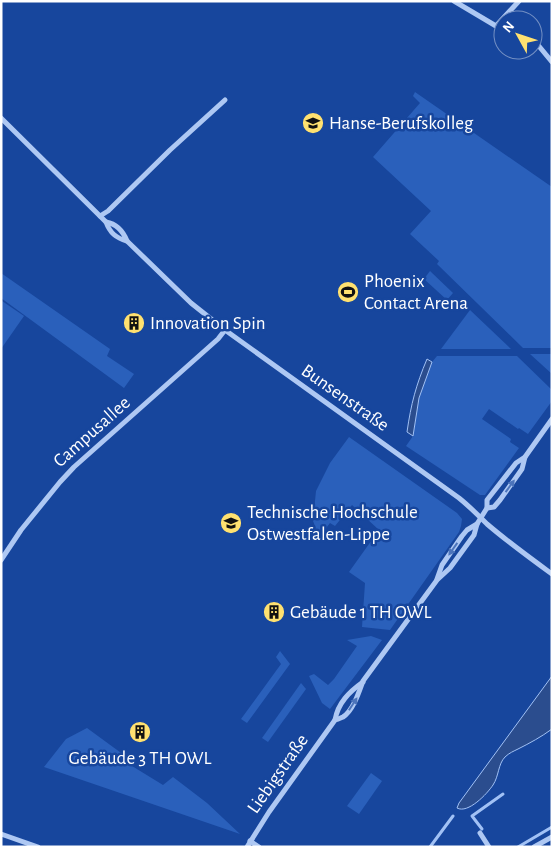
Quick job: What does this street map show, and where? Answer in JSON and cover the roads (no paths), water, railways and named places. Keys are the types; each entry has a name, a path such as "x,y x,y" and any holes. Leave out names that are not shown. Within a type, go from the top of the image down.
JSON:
{"street":[{"path":"454,1 493,24"},
{"path":"543,51 552,62"},
{"path":"100,216 108,211 170,150 225,100"},
{"name":"Bunsenstraße","path":"1,118 106,222 112,233 118,238 127,241 191,303 225,330 459,498 521,552 552,574"},
{"name":"Campusallee","path":"1,560 21,530 74,467 218,339 225,330"},
{"name":"Liebigstraße","path":"247,847 269,812 335,720 337,710 350,691 363,681 437,580 455,562 474,536 480,517 487,508 487,500 516,463 525,457 552,419"},
{"name":"Liebigstraße","path":"487,508 494,507 500,500 522,469 525,457"},
{"name":"Liebigstraße","path":"437,580 442,565 462,536 467,530 477,524"},
{"name":"Liebigstraße","path":"335,720 344,716 357,699 363,681"},
{"path":"480,833 489,847"},
{"path":"1,834 38,847"},
{"path":"534,847 552,837"},
{"path":"18,847 20,840"},
{"path":"250,841 259,847"}],"waterway":[{"path":"482,829 472,816 503,794"},
{"path":"430,847 453,816"},
{"path":"518,847 552,827"}],"place":[{"name":"Hanse-Berufskolleg","path":"313,123"},
{"name":"Phoenix Contact Arena","path":"348,292"},
{"name":"Innovation Spin","path":"134,323"},
{"name":"Technische Hochschule Ostwestfalen-Lippe","path":"231,523"},
{"name":"Gebäude 1 TH OWL","path":"274,612"},
{"name":"Gebäude 3 TH OWL","path":"140,732"}]}
